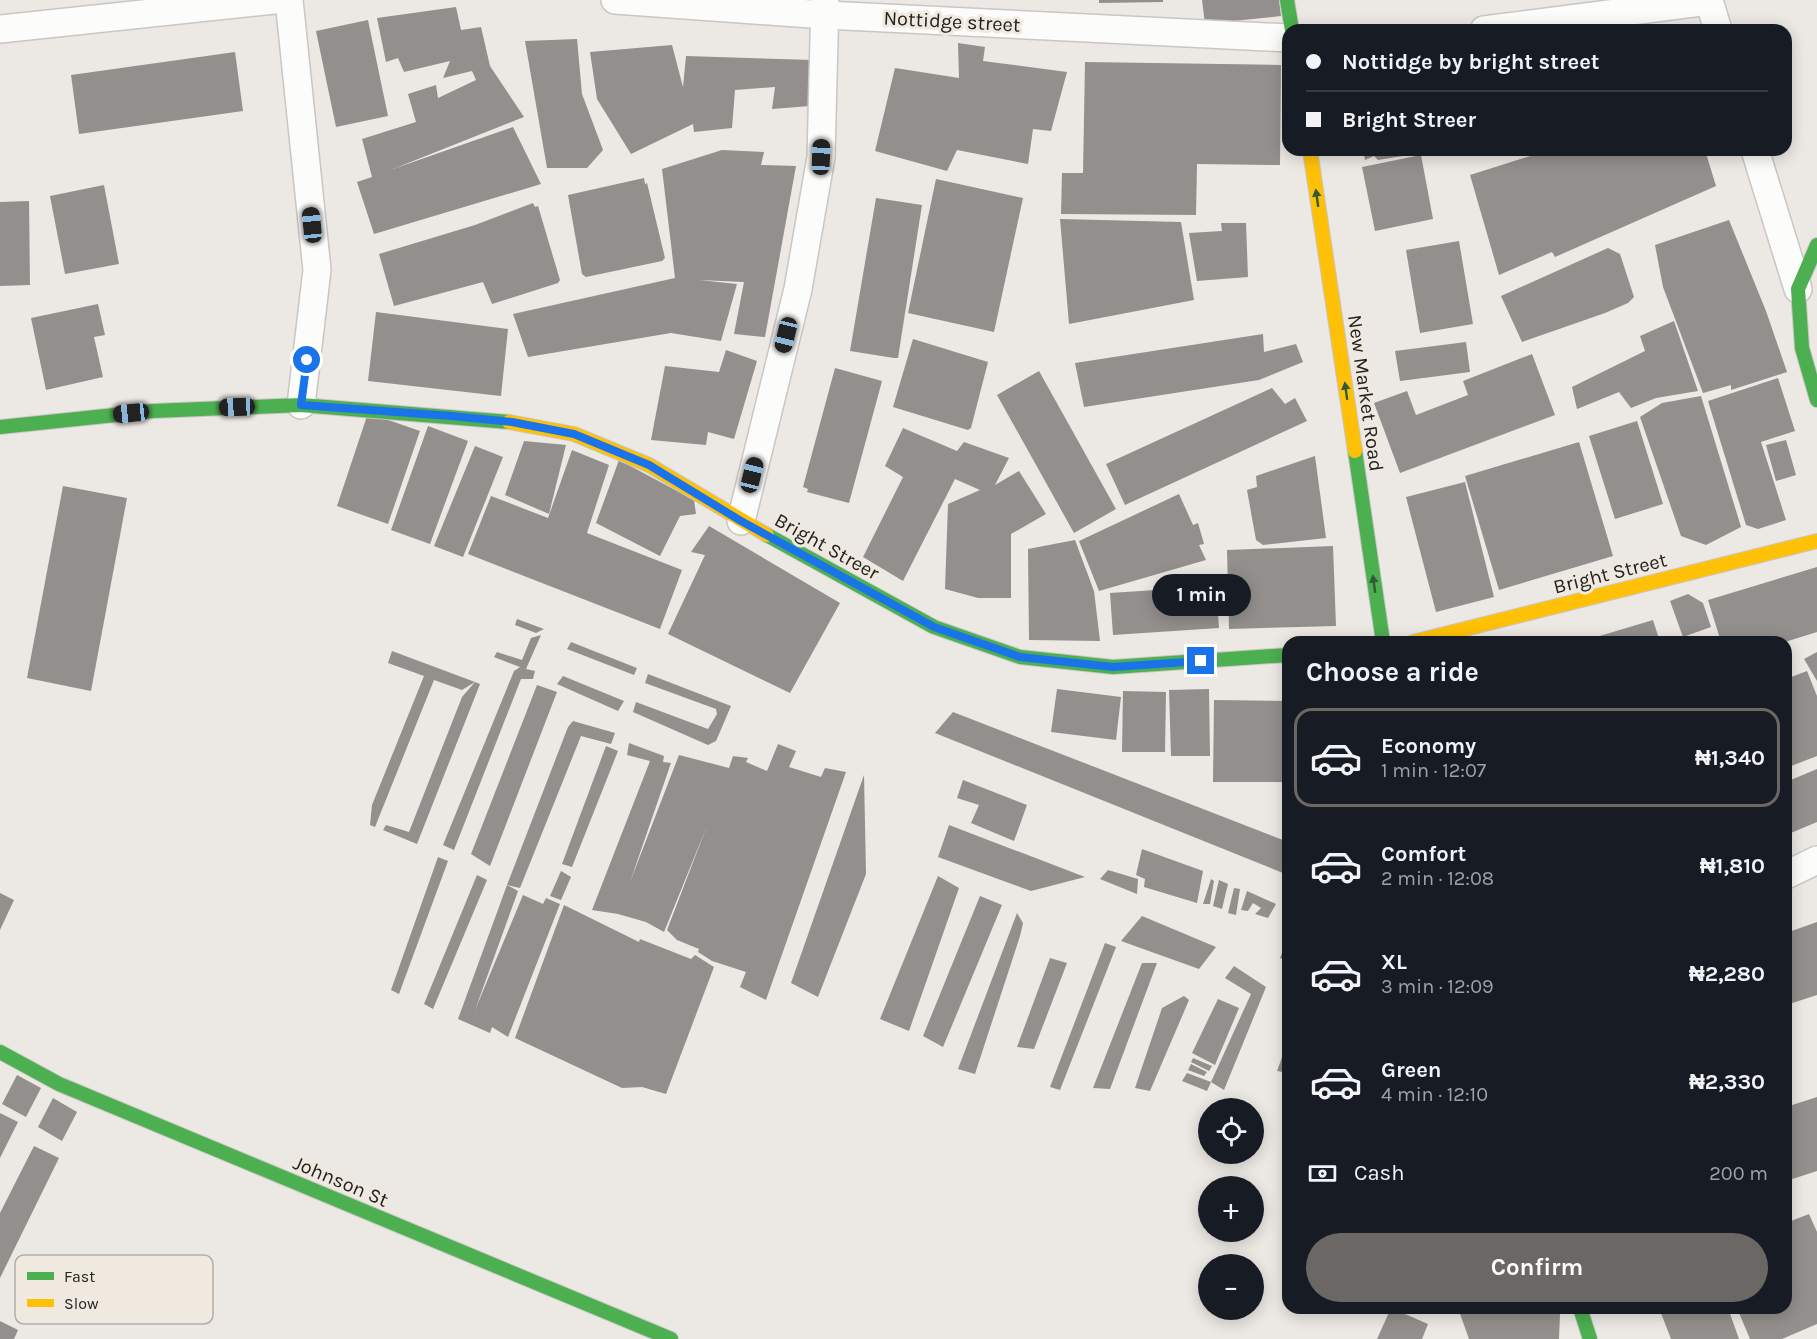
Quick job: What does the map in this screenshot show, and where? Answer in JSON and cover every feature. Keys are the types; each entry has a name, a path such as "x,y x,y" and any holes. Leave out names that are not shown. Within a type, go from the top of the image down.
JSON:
{"main road":[{"path":"1287,0 1291,24"},
{"name":"New Market Road","path":"1311,156 1382,636"},
{"path":"1817,245 1798,289 1802,348 1817,400"},
{"name":"Bright Streer","path":"0,427 153,411 301,405 482,419 574,434 649,465 741,521 934,627 1020,657 1113,667 1282,656"},
{"name":"Bright Street","path":"1437,636 1817,541"},
{"name":"Johnson St","path":"0,1052 59,1084 670,1339"},
{"path":"1582,1314 1590,1339"}],"street":[{"path":"0,29 274,0"},
{"path":"289,0 317,270 301,405"},
{"name":"Nottidge street","path":"615,0 825,7 1282,38"},
{"path":"1529,24 1709,0 1716,24"},
{"path":"741,521 798,289 821,157 825,7"},
{"path":"1757,156 1798,289"},
{"path":"1792,872 1817,860"}],"building":[{"path":"1099,0 1163,0 1163,2 1099,3"},
{"path":"1202,0 1279,0 1281,16 1205,24"},
{"path":"456,7 461,30 481,27 490,66 524,117 393,169 513,127 541,184 374,234 357,182 372,177 362,139 416,122 408,94 436,85 438,98 476,80 472,71 443,78 450,61 404,72 398,58 386,62 377,18"},
{"path":"368,20 388,116 336,127 316,31"},
{"path":"577,39 582,94 603,150 587,168 547,168 525,41"},
{"path":"958,43 985,47 983,61 1067,72 1051,131 1033,129 1028,164 957,150 947,171 875,151 895,68 959,78"},
{"path":"672,45 683,87 686,56 813,60 810,106 772,109 775,87 735,90 732,128 694,132 693,124 631,154 597,99 590,52"},
{"path":"235,52 243,111 79,134 71,75"},
{"path":"1085,62 1281,65 1280,165 1197,164 1196,215 1061,214 1062,173 1083,173"},
{"path":"722,150 764,152 761,165 796,166 765,337 734,334 744,282 699,280 737,284 721,341 671,333 528,357 513,314 675,278 662,169"},
{"path":"1374,156 1403,156 1378,160"},
{"path":"1421,156 1433,219 1375,231 1362,167"},
{"path":"1530,156 1707,156 1716,186 1555,257 1552,252 1499,275 1470,175"},
{"path":"644,178 665,258 662,261 586,277 582,274 568,195"},
{"path":"936,179 1023,198 994,332 908,313"},
{"path":"104,185 119,264 65,274 50,196"},
{"path":"876,198 922,205 898,358 850,351"},
{"path":"29,201 30,285 0,286 0,202"},
{"path":"533,203 535,207 538,206 560,280 558,283 492,304 483,282 394,306 379,254 475,225"},
{"path":"1060,219 1181,222 1194,300 1069,324"},
{"path":"1729,220 1766,311 1787,372 1731,390 1731,385 1703,393 1663,287 1655,245"},
{"path":"1221,223 1246,223 1248,277 1197,281 1189,233 1222,231"},
{"path":"1459,241 1473,324 1420,333 1406,250"},
{"path":"1608,248 1620,254 1634,297 1628,303 1605,313 1522,342 1501,296"},
{"path":"98,304 105,335 94,337 103,377 46,390 31,318"},
{"path":"376,312 508,329 501,396 368,381"},
{"path":"1674,321 1698,391 1656,398 1631,408 1619,392 1577,409 1572,387 1645,351 1640,336"},
{"path":"1263,334 1264,352 1296,344 1303,362 1259,380 1084,407 1075,363"},
{"path":"913,339 988,362 971,428 968,430 893,407"},
{"path":"1466,342 1470,372 1400,381 1395,351"},
{"path":"726,350 757,361 734,439 708,432 706,445 651,440 665,366 719,372"},
{"path":"1532,354 1555,415 1400,473 1374,403 1407,391 1416,415 1468,395 1463,381"},
{"path":"835,368 882,381 849,503 807,492 808,489 803,487"},
{"path":"1039,371 1116,509 1074,533 997,395"},
{"path":"1778,378 1795,431 1761,442 1786,520 1758,529 1746,525 1708,401"},
{"path":"1272,388 1285,404 1295,398 1307,421 1125,505 1106,464"},
{"path":"1701,396 1741,527 1706,545 1681,536 1640,417 1662,403"},
{"path":"368,413 420,431 388,524 337,506"},
{"path":"1637,421 1663,504 1615,519 1589,436"},
{"path":"428,426 468,441 430,544 391,530"},
{"path":"903,428 957,451 964,442 1009,458 995,485 1019,471 1046,514 1011,534 1011,598 978,598 945,589 948,504 980,490 955,479 903,581 863,557 903,477 885,466"},
{"path":"1786,440 1796,475 1776,481 1766,445"},
{"path":"524,441 566,445 549,514 505,495"},
{"path":"1579,442 1613,556 1499,590 1465,476"},
{"path":"475,446 503,457 463,557 434,546"},
{"path":"572,450 609,465 587,533 682,570 660,629 468,554 491,496 548,518"},
{"path":"1315,456 1326,538 1263,545 1256,540 1247,490 1257,487 1256,476"},
{"path":"619,460 694,500 696,514 680,516 660,556 596,523"},
{"path":"1465,482 1494,597 1436,612 1406,497"},
{"path":"63,486 127,498 91,691 27,678"},
{"path":"1179,494 1193,525 1198,523 1204,544 1199,545 1206,560 1099,591 1079,541"},
{"path":"709,526 840,603 790,693 668,634 705,555 691,552"},
{"path":"1075,540 1094,591 1100,641 1029,640 1028,549"},
{"path":"1333,546 1336,626 1229,629 1227,550"},
{"path":"1817,567 1817,632 1792,640 1792,636 1719,636 1708,600"},
{"path":"1216,586 1219,628 1113,635 1110,593"},
{"path":"1688,594 1703,603 1711,627 1683,636 1670,601"},
{"path":"517,619 544,629 536,633 515,625"},
{"path":"1653,620 1658,636 1600,636"},
{"path":"541,635 526,669 535,671 533,679 521,679 454,850 443,845 514,671 520,667 494,657 497,652 522,660 531,638"},
{"path":"571,642 637,668 634,675 567,649"},
{"path":"392,651 475,682 462,690 434,680 375,827 370,825 372,805 424,676 388,663"},
{"path":"1817,652 1817,681 1804,659"},
{"path":"1807,671 1817,696 1817,756 1792,766 1792,677"},
{"path":"648,674 731,706 716,741 708,745 633,712 636,702 708,729 717,714 716,709 645,683"},
{"path":"563,676 624,701 618,711 557,684"},
{"path":"475,682 480,684 417,844 383,830 386,825 409,832 462,697"},
{"path":"537,685 557,692 490,866 471,854"},
{"path":"1057,689 1121,697 1116,740 1051,732"},
{"path":"1209,689 1210,756 1171,756 1169,690"},
{"path":"1123,691 1166,692 1165,752 1122,752"},
{"path":"1214,700 1282,701 1282,782 1213,782"},
{"path":"953,712 1282,840 1282,873 935,733"},
{"path":"573,721 615,733 611,744 581,736 520,888 507,885 568,727"},
{"path":"629,743 664,756 663,762 671,763 630,882 679,755 729,768 733,756 748,758 746,762 767,771 778,744 796,751 789,767 821,777 825,768 846,772 766,1000 740,987 746,972 712,961 698,952 699,949 677,940 667,930 707,826 664,932 646,922 592,910 650,761 627,755"},
{"path":"606,746 618,751 572,867 562,864"},
{"path":"1817,769 1817,822 1792,832 1792,779"},
{"path":"864,775 866,874 818,997 791,983"},
{"path":"963,780 1027,805 1014,841 971,823 979,805 957,798"},
{"path":"949,825 1085,877 1031,891 938,857"},
{"path":"1142,849 1203,871 1197,903 1144,887 1145,879 1136,875"},
{"path":"438,857 448,861 399,994 391,990"},
{"path":"1108,870 1138,879 1137,894 1100,879"},
{"path":"561,871 571,877 561,900 550,896"},
{"path":"477,875 487,880 433,1009 424,1004"},
{"path":"938,876 959,888 909,1031 880,1019"},
{"path":"1211,879 1214,881 1210,904 1203,904"},
{"path":"1219,880 1228,884 1222,909 1213,906"},
{"path":"507,885 518,891 475,1010 523,895 543,904 546,898 560,904 508,1037 492,1027 490,1033 458,1019"},
{"path":"1234,888 1240,889 1236,915 1228,913"},
{"path":"1247,891 1276,904 1268,918 1255,914 1261,908 1253,903 1248,911 1241,910"},
{"path":"0,893 14,900 0,930"},
{"path":"980,896 1002,905 943,1047 923,1036"},
{"path":"564,905 639,942 640,939 691,959 695,955 714,967 666,1094 642,1087 622,1088 515,1038"},
{"path":"1017,913 1023,923 1020,936 975,1074 958,1069"},
{"path":"1142,916 1216,947 1199,969 1121,941"},
{"path":"1817,922 1817,995 1792,1003 1792,931"},
{"path":"1105,943 1116,947 1060,1090 1050,1087"},
{"path":"1050,958 1067,963 1034,1049 1017,1047"},
{"path":"1142,963 1157,963 1110,1089 1093,1088"},
{"path":"1234,966 1266,987 1224,1090 1211,1082 1251,994 1225,978"},
{"path":"1184,996 1189,1000 1150,1091 1135,1088 1162,1008"},
{"path":"1218,999 1239,1008 1215,1065 1192,1053"},
{"path":"1282,1057 1282,1072 1277,1071"},
{"path":"1193,1058 1212,1066 1209,1071 1191,1062"},
{"path":"1191,1064 1207,1072 1204,1076 1188,1070"},
{"path":"1187,1073 1211,1082 1207,1091 1182,1081"},
{"path":"17,1075 41,1088 26,1117 2,1104"},
{"path":"1817,1097 1817,1171 1792,1179 1792,1105"},
{"path":"53,1098 77,1112 62,1141 38,1127"},
{"path":"0,1113 18,1122 0,1158"},
{"path":"34,1146 59,1158 0,1278 0,1213"},
{"path":"1809,1214 1817,1232 1817,1324 1782,1339 1750,1339 1740,1314 1792,1314 1792,1221"},
{"path":"1388,1314 1405,1314 1428,1324 1422,1339 1377,1339"},
{"path":"1460,1314 1560,1314 1559,1339 1469,1339"},
{"path":"1661,1314 1730,1314 1739,1339 1671,1339"},
{"path":"0,1321 18,1330 14,1339 0,1339"}],"traffic: fast":[{"path":"1287,0 1291,24"},
{"path":"1817,245 1798,289 1802,348 1817,400"},
{"path":"0,427 153,411 301,405 509,422"},
{"path":"1355,451 1382,636"},
{"path":"767,535 934,627 1020,657 1113,667 1282,655"},
{"path":"0,1052 59,1084 671,1339"},
{"path":"1582,1314 1590,1339"}],"traffic: slow":[{"path":"1311,156 1355,451"},
{"path":"509,422 574,434 649,465 767,535"},
{"path":"1437,636 1817,541"}],"route":[{"path":"307,360 301,405 512,422 574,434 649,465 741,521 934,627 1020,657 1113,667 1201,661"}]}
